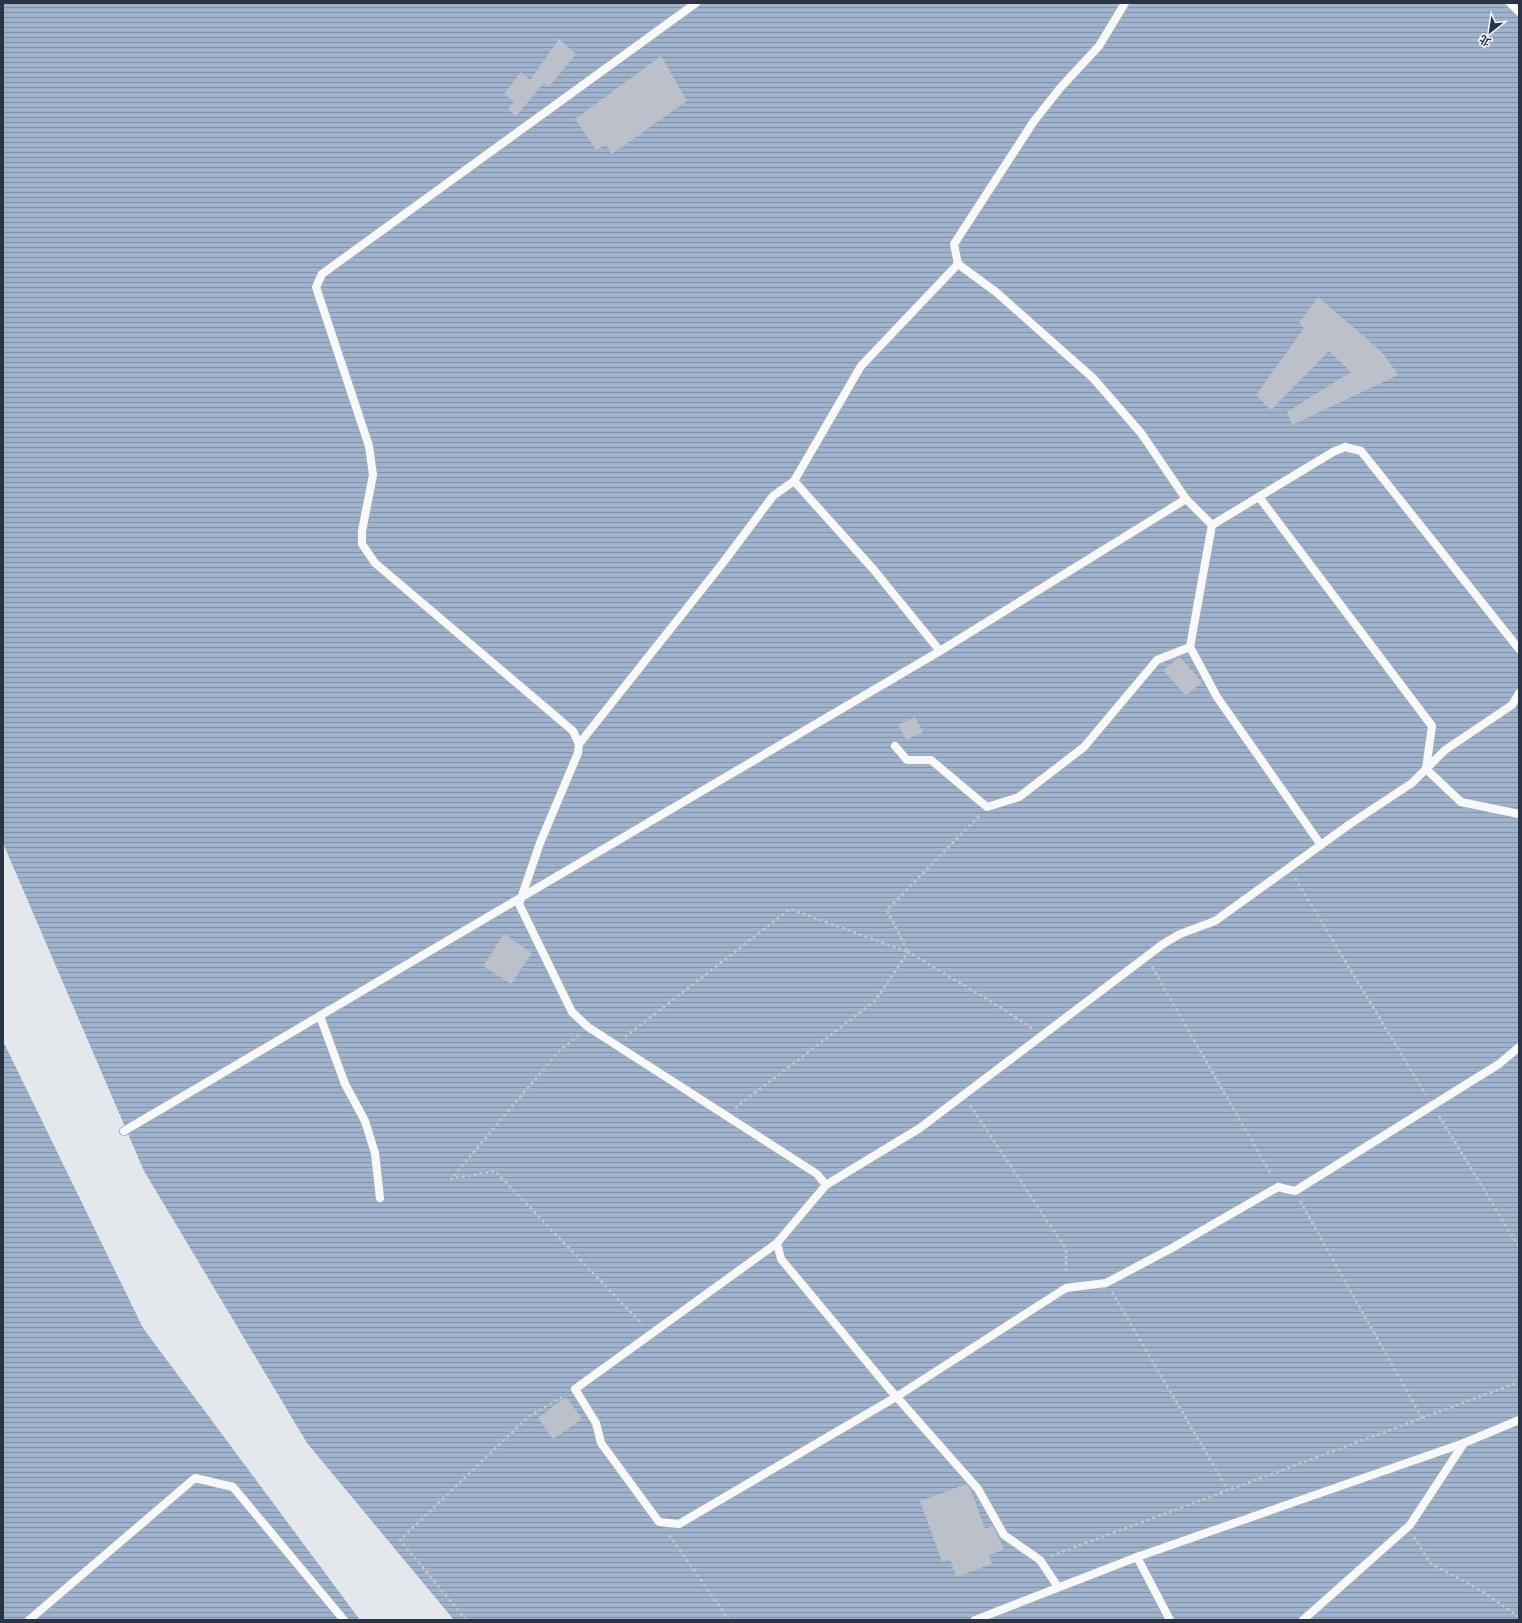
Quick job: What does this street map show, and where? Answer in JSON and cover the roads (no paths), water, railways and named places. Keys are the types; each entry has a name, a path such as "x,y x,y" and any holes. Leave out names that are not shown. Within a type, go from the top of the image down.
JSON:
{"lane":[{"path":"696,3 322,274 316,287 369,446 373,475 362,531 362,544 375,563 573,731 579,744 578,753 540,844 519,904 572,1012 588,1027 615,1045 817,1174 826,1186"},
{"path":"1125,3 1099,46 1061,87 1034,121 954,244 958,264 996,292 1093,378 1141,433 1186,499 1212,525"},
{"path":"1510,3 1519,12"},
{"path":"579,744 722,564 773,496 794,481 861,366 958,264"},
{"path":"1321,845 1218,697 1190,647 1212,525 1333,452 1345,447 1361,451 1519,649"},
{"path":"794,481 874,570 940,651"},
{"path":"1259,497 1432,726 1426,769"},
{"path":"124,1131 940,651 1186,499"},
{"path":"894,746 907,760 931,760 988,807 1019,797 1084,747 1157,660 1190,647"},
{"path":"1519,693 1512,705 1445,750 1412,783 1321,845 1215,921 1180,934 1146,956 920,1128 826,1186 777,1242 575,1389 596,1423 601,1443 659,1522 679,1524 896,1397 1066,1288 1106,1283 1172,1248 1278,1187 1294,1191 1499,1064 1519,1047"},
{"path":"1426,769 1461,802 1519,814"},
{"path":"320,1016 345,1084 364,1121 375,1153 380,1198"},
{"path":"777,1242 781,1259 896,1397 978,1489 1004,1535 1040,1560 1058,1587"},
{"path":"975,1620 1137,1557 1464,1443 1519,1420"},
{"path":"1303,1620 1408,1527 1464,1443"},
{"path":"29,1620 195,1478 233,1487 344,1620"},
{"path":"1137,1557 1170,1620"}],"water":[{"path":"3,3 1519,3 1519,1620 454,1620 307,1443 144,1171 3,843"},
{"path":"3,1041 143,1328 360,1620 3,1620"}]}
